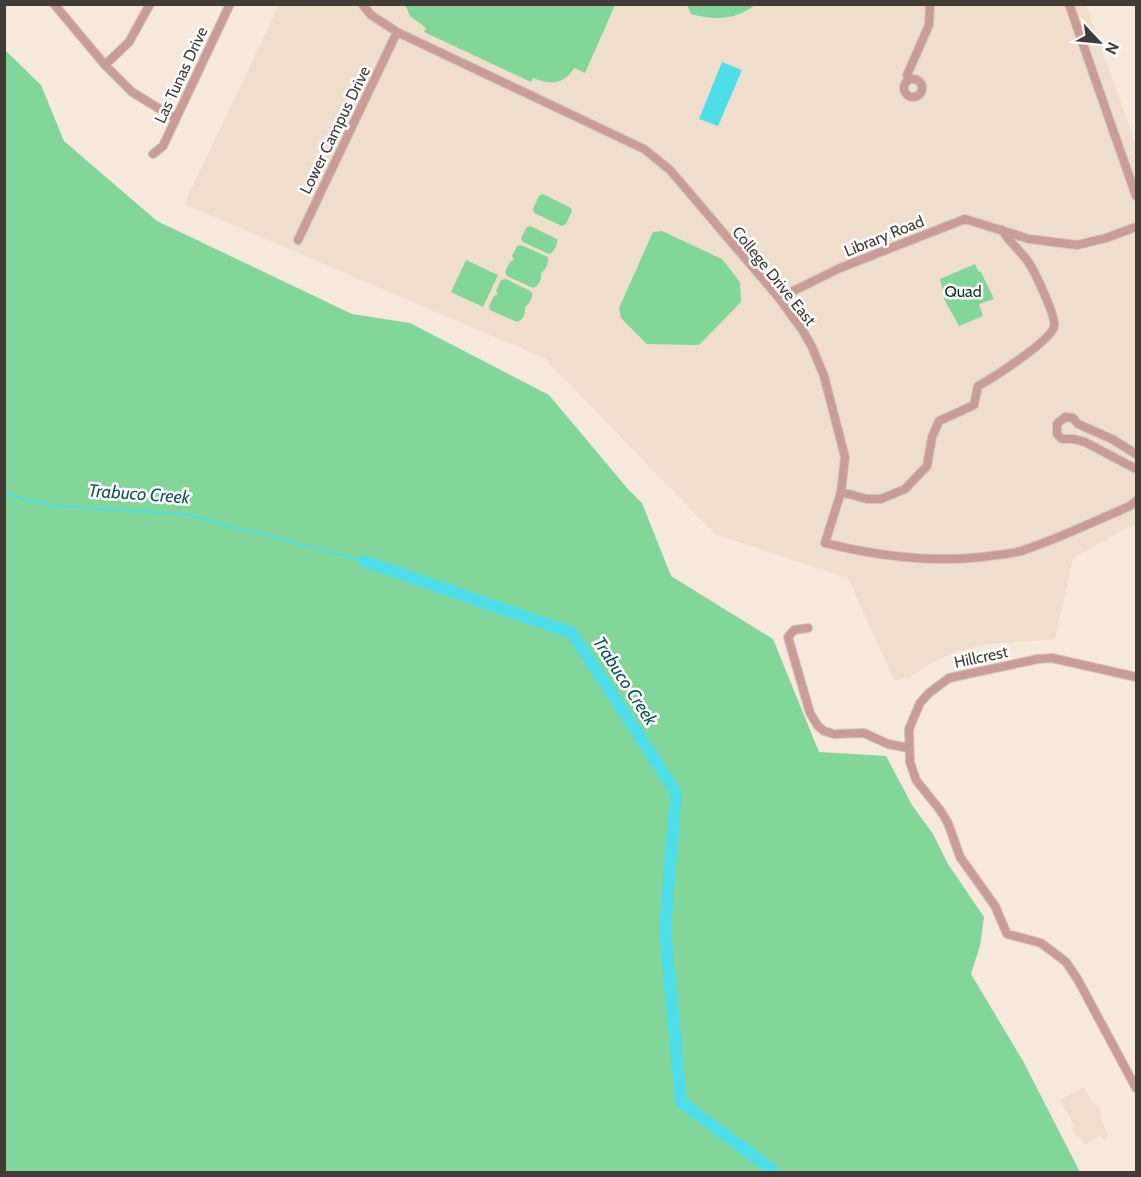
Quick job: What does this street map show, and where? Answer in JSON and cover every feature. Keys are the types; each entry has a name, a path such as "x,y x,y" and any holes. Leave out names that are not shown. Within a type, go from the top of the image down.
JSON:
{"street":[{"path":"54,4 105,65 132,92 176,119"},
{"path":"105,65 129,42 150,4"},
{"name":"Las Tunas Drive","path":"153,154 163,146 230,4"},
{"name":"College Drive East","path":"362,4 371,15 397,32 648,152 669,170 779,298 803,331 824,376 845,457 841,492 825,543 855,551 935,560 964,560 1023,551 1137,501"},
{"path":"909,80 908,75 928,25 930,4"},
{"path":"1069,4 1137,196"},
{"name":"Lower Campus Drive","path":"298,240 397,32"},
{"name":"Library Road","path":"779,298 842,268 965,219 1029,239 1077,245 1137,227"},
{"path":"841,492 867,499 881,499 905,489 927,466 932,437 939,421 974,405 978,386 1007,368 1053,330 1055,317 1029,263 1002,230"},
{"path":"1137,454 1112,439 1078,424 1069,417 1062,418 1057,424 1056,431 1059,437 1096,447 1137,469"},
{"path":"1073,439 1079,431 1078,424"},
{"path":"807,628 794,630 788,637 810,713 818,726 834,734 864,733 888,744 908,748 916,780 948,823 960,857 985,891 1007,934 1041,943 1066,962 1079,981 1137,1088"},
{"name":"Hillcrest","path":"908,748 909,729 920,703 939,685 961,674 1052,658 1137,676"}],"shaded area":[{"path":"279,5 1087,5 1136,145 1136,523 1073,558 1055,639 989,644 958,651 933,662 909,678 894,680 848,578 715,534 544,358 184,204"},
{"path":"1084,1087 1092,1102 1100,1106 1100,1117 1108,1136 1103,1140 1100,1136 1084,1145 1071,1128 1074,1126 1060,1100"}],"green space":[{"path":"405,4 615,5 585,73 574,68 566,78 556,82 545,82 533,78 531,82 424,32 426,28 410,16"},
{"path":"687,4 755,5 740,14 716,18 691,14"},
{"path":"5,50 41,85 64,141 157,221 352,314 410,323 549,395 642,503 671,576 773,639 819,752 886,756 912,805 933,834 948,864 984,917 980,946 971,974 1023,1061 1080,1172 5,1172"},
{"path":"543,194 571,208 572,211 566,224 562,226 534,213 533,209 539,196"},
{"path":"530,226 557,239 552,252 549,254 523,242 521,238 526,228"},
{"path":"662,231 722,259 740,282 741,302 699,345 647,344 621,318 619,308 653,232"},
{"path":"521,245 548,257 548,264 541,273 540,282 533,288 507,276 505,272 510,262 514,260 512,256 517,246"},
{"path":"466,260 498,275 483,307 451,292"},
{"name":"Quad","path":"975,264 994,299 979,304 983,316 959,326 945,301 940,279"},
{"path":"506,279 532,292 531,300 525,307 524,316 517,322 490,310 489,306 494,296 498,294 496,291 501,280"}],"water":[{"path":"722,62 742,70 718,126 699,119"}],"waterway":[{"name":"Trabuco Creek","path":"4,492 21,499 55,506 184,514 364,561"},
{"name":"Trabuco Creek","path":"364,561 572,633 676,792 665,929 681,1102 775,1172"}]}
